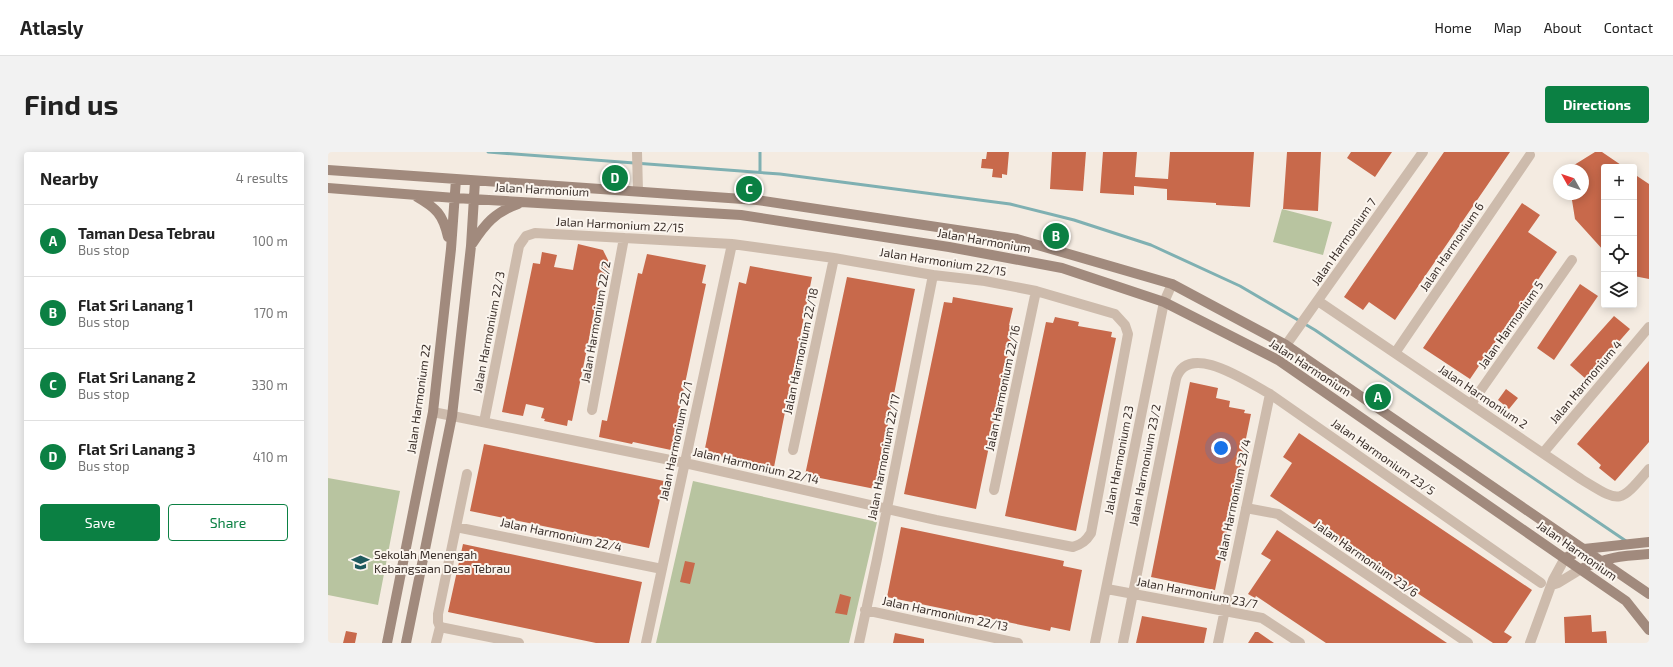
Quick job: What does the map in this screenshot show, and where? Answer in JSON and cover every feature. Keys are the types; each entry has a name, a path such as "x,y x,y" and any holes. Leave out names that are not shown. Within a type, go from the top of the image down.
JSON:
{"main road":[{"name":"Jalan Harmonium","path":"328,170 757,200 1017,239 1172,284 1286,345 1649,594"},
{"name":"Jalan Harmonium 22","path":"387,643 433,412 451,248 456,179"},
{"path":"406,643 452,416 471,246 475,181"},
{"name":"Jalan Harmonium","path":"328,188 454,198 741,215 918,242 1062,268 1164,302 1278,360 1626,601 1649,630"},
{"path":"414,195 437,209 446,225 451,248"},
{"path":"471,246 482,228 493,217 504,209 523,202"},
{"path":"1565,558 1584,549 1644,543"},
{"path":"1581,569 1600,560 1649,554"}],"street":[{"path":"637,152 638,191"},
{"name":"Jalan Harmonium 7","path":"1286,345 1423,152"},
{"name":"Jalan Harmonium 6","path":"1395,353 1530,155"},
{"name":"Jalan Harmonium 22/15","path":"519,246 526,236 535,233 732,244 834,258 933,275 985,281 1036,291 1115,314 1125,325 1128,334 1091,533 1081,545 1073,547"},
{"name":"Jalan Harmonium 22/2","path":"592,410 624,238"},
{"name":"Jalan Harmonium 22/1","path":"646,643 732,244"},
{"name":"Jalan Harmonium 22/3","path":"484,422 519,246"},
{"name":"Jalan Harmonium 22/18","path":"793,450 834,258"},
{"name":"Jalan Harmonium 5","path":"1472,404 1572,260"},
{"name":"Jalan Harmonium 22/17","path":"859,643 933,275"},
{"name":"Jalan Harmonium 23","path":"1095,643 1164,302 1172,284"},
{"name":"Jalan Harmonium 22/16","path":"994,490 1036,291"},
{"name":"Jalan Harmonium 2","path":"1318,301 1472,404 1542,453 1581,479 1612,497 1622,497 1627,494 1649,469"},
{"name":"Jalan Harmonium 4","path":"1542,453 1649,327"},
{"name":"Jalan Harmonium 23/5","path":"1205,362 1228,371 1270,394 1541,583"},
{"name":"Jalan Harmonium 23/2","path":"1123,643 1177,374 1184,366 1205,362"},
{"name":"Jalan Harmonium 23/4","path":"1218,643 1270,394"},
{"name":"Jalan Harmonium 22/14","path":"433,412 685,463 886,509 1073,547"},
{"path":"436,643 440,627 438,622 438,614 467,474"},
{"name":"Jalan Harmonium 23/6","path":"1246,508 1278,514 1461,641"},
{"name":"Jalan Harmonium 22/4","path":"456,527 662,569"},
{"path":"1530,643 1553,580 1565,558"},
{"path":"1552,585 1581,569"},
{"name":"Jalan Harmonium 23/7","path":"1107,588 1262,618 1300,643"},
{"name":"Jalan Harmonium 22/13","path":"865,610 1018,643"},
{"path":"440,627 520,643"}],"green space":[{"path":"1282,209 1332,222 1323,255 1273,242"},
{"name":"Sekolah Menengah Kebangsaan Desa Tebrau","path":"328,478 400,491 378,605 328,595"},
{"path":"693,481 877,522 849,643 656,643"}],"building":[{"path":"987,152 1009,152 1007,175 1002,174 1002,178 992,177 993,169 981,168 982,159 986,159"},
{"path":"1052,152 1086,152 1083,191 1050,189"},
{"path":"1103,152 1137,152 1135,177 1168,179 1170,152 1254,152 1250,207 1167,200 1167,189 1134,186 1134,195 1100,193"},
{"path":"1287,152 1321,152 1318,211 1283,209"},
{"path":"1351,152 1392,152 1375,177 1347,158"},
{"path":"1444,152 1510,152 1395,320 1369,302 1363,310 1344,297"},
{"path":"1595,152 1602,152 1620,164 1601,164 1601,248 1575,219 1572,200 1589,200 1589,164 1576,164"},
{"path":"1637,176 1649,184 1649,279 1637,277"},
{"path":"1522,203 1540,215 1528,232 1557,252 1470,379 1423,348"},
{"path":"578,244 603,250 610,264 607,277 602,276 572,421 568,420 567,426 544,421 545,419 541,418 544,408 526,404 523,416 502,412 533,263 540,264 542,252 557,255 554,267 573,270"},
{"path":"647,254 706,265 702,283 706,284 671,450 599,437 602,420 607,421 638,273 642,274"},
{"path":"750,266 812,277 774,467 704,453 739,282 746,284"},
{"path":"847,277 915,289 875,489 805,475"},
{"path":"1580,284 1598,296 1554,360 1537,348"},
{"path":"953,297 1013,308 1009,325 1014,326 976,509 904,494 944,302 952,303"},
{"path":"1614,316 1630,329 1586,379 1570,365"},
{"path":"1055,317 1079,322 1078,326 1112,332 1111,337 1116,338 1076,531 1005,516 1046,322 1053,323"},
{"path":"1649,361 1649,442 1615,481 1599,468 1601,465 1577,444"},
{"path":"1190,382 1218,388 1216,398 1230,401 1229,407 1245,410 1244,413 1251,414 1215,590 1151,577"},
{"path":"1506,389 1518,398 1509,409 1498,400"},
{"path":"1299,433 1532,590 1504,632 1512,637 1507,643 1493,643 1270,496 1292,463 1283,457"},
{"path":"484,444 664,481 649,548 470,511"},
{"path":"901,527 1064,561 1063,566 1082,570 1070,631 1051,627 1050,631 887,597"},
{"path":"1277,530 1447,643 1326,643 1256,596 1255,598 1248,594 1271,560 1261,554"},
{"path":"463,544 642,582 629,643 596,643 448,612"},
{"path":"685,561 695,563 690,584 680,582"},
{"path":"840,594 851,597 847,615 835,613"},
{"path":"1591,615 1592,632 1606,631 1607,643 1565,643 1564,617"},
{"path":"1142,616 1207,628 1204,643 1136,643"},
{"path":"346,631 357,633 355,643 343,643"},
{"path":"1255,632 1258,632 1274,643 1248,643"},
{"path":"895,633 924,639 924,643 893,643"}],"waterway":[{"path":"488,152 780,174 1010,204 1074,220 1151,245 1240,286 1315,330 1626,541"},
{"path":"760,152 760,172"}],"place":[{"name":"Flat Sri Lanang 3","path":"615,178"},
{"name":"Flat Sri Lanang 2","path":"749,189"},
{"name":"Flat Sri Lanang 1","path":"1056,236"},
{"name":"Taman Desa Tebrau","path":"1378,397"},
{"name":"Sekolah Menengah Kebangsaan Desa Tebrau","path":"361,562"}]}
